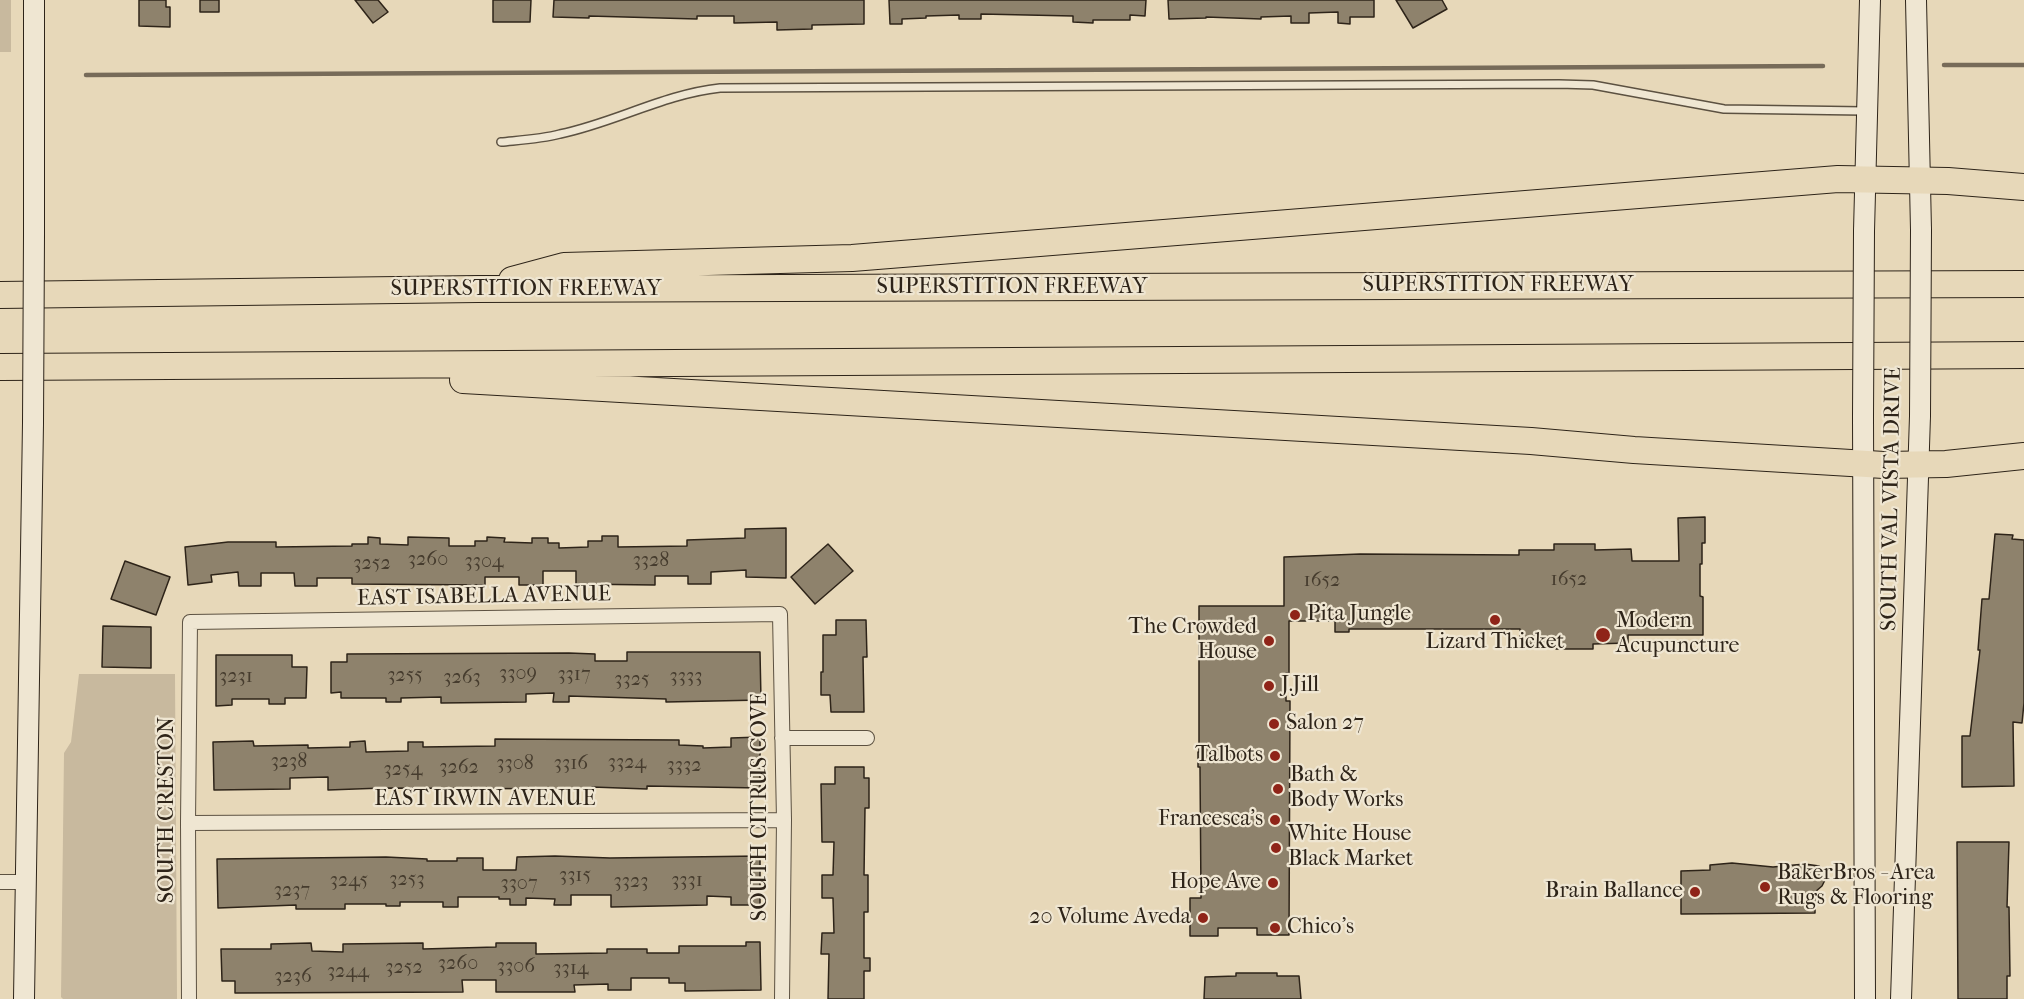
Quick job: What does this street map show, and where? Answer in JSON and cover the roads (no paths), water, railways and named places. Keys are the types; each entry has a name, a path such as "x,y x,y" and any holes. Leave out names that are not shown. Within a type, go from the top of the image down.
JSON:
{"highway":[{"path":"478,290 564,266 852,258 1826,180 1865,179 2024,187"},
{"name":"SUPERSTITION FREEWAY","path":"0,295 478,290 2024,284"},
{"path":"0,367 2024,355"},
{"path":"224,366 1509,440 1634,450 1862,463 1946,464 2024,456"}],"main road":[{"path":"24,999 33,423 34,0"},
{"name":"SOUTH VAL VISTA DRIVE","path":"1865,999 1862,463 1864,231 1870,0"},
{"name":"SOUTH VAL VISTA DRIVE","path":"1901,999 1920,416 1921,230 1916,0"}],"street":[{"name":"EAST ISABELLA AVENUE","path":"189,622 780,614"},
{"name":"SOUTH CITRUS COVE","path":"780,614 784,820 782,999"},
{"name":"SOUTH CRESTON","path":"189,622 189,999"},
{"path":"782,738 867,738"},
{"name":"EAST IRWIN AVENUE","path":"188,823 784,820"},
{"path":"0,882 26,882"}],"lane":[{"path":"501,142 561,134 678,96 720,88 1559,84 1593,85 1724,109 1867,111"}],"waterway":[{"path":"1944,65 2024,65"},
{"path":"86,75 1823,66"}],"place":[{"name":"Pita Jungle","path":"1295,615"},
{"name":"Lizard Thicket","path":"1495,620"},
{"name":"Modern Acupuncture","path":"1603,635"},
{"name":"The Crowded House","path":"1269,641"},
{"name":"J.Jill","path":"1269,686"},
{"name":"Salon 27","path":"1274,724"},
{"name":"Talbots","path":"1275,756"},
{"name":"Bath & Body Works","path":"1278,789"},
{"name":"Francesca's","path":"1275,820"},
{"name":"White House Black Market","path":"1276,848"},
{"name":"Hope Ave","path":"1273,883"},
{"name":"BakerBros - Area Rugs & Flooring","path":"1765,887"},
{"name":"Brain Ballance","path":"1695,892"},
{"name":"20 Volume Aveda","path":"1203,918"},
{"name":"Chico's","path":"1275,928"}]}
